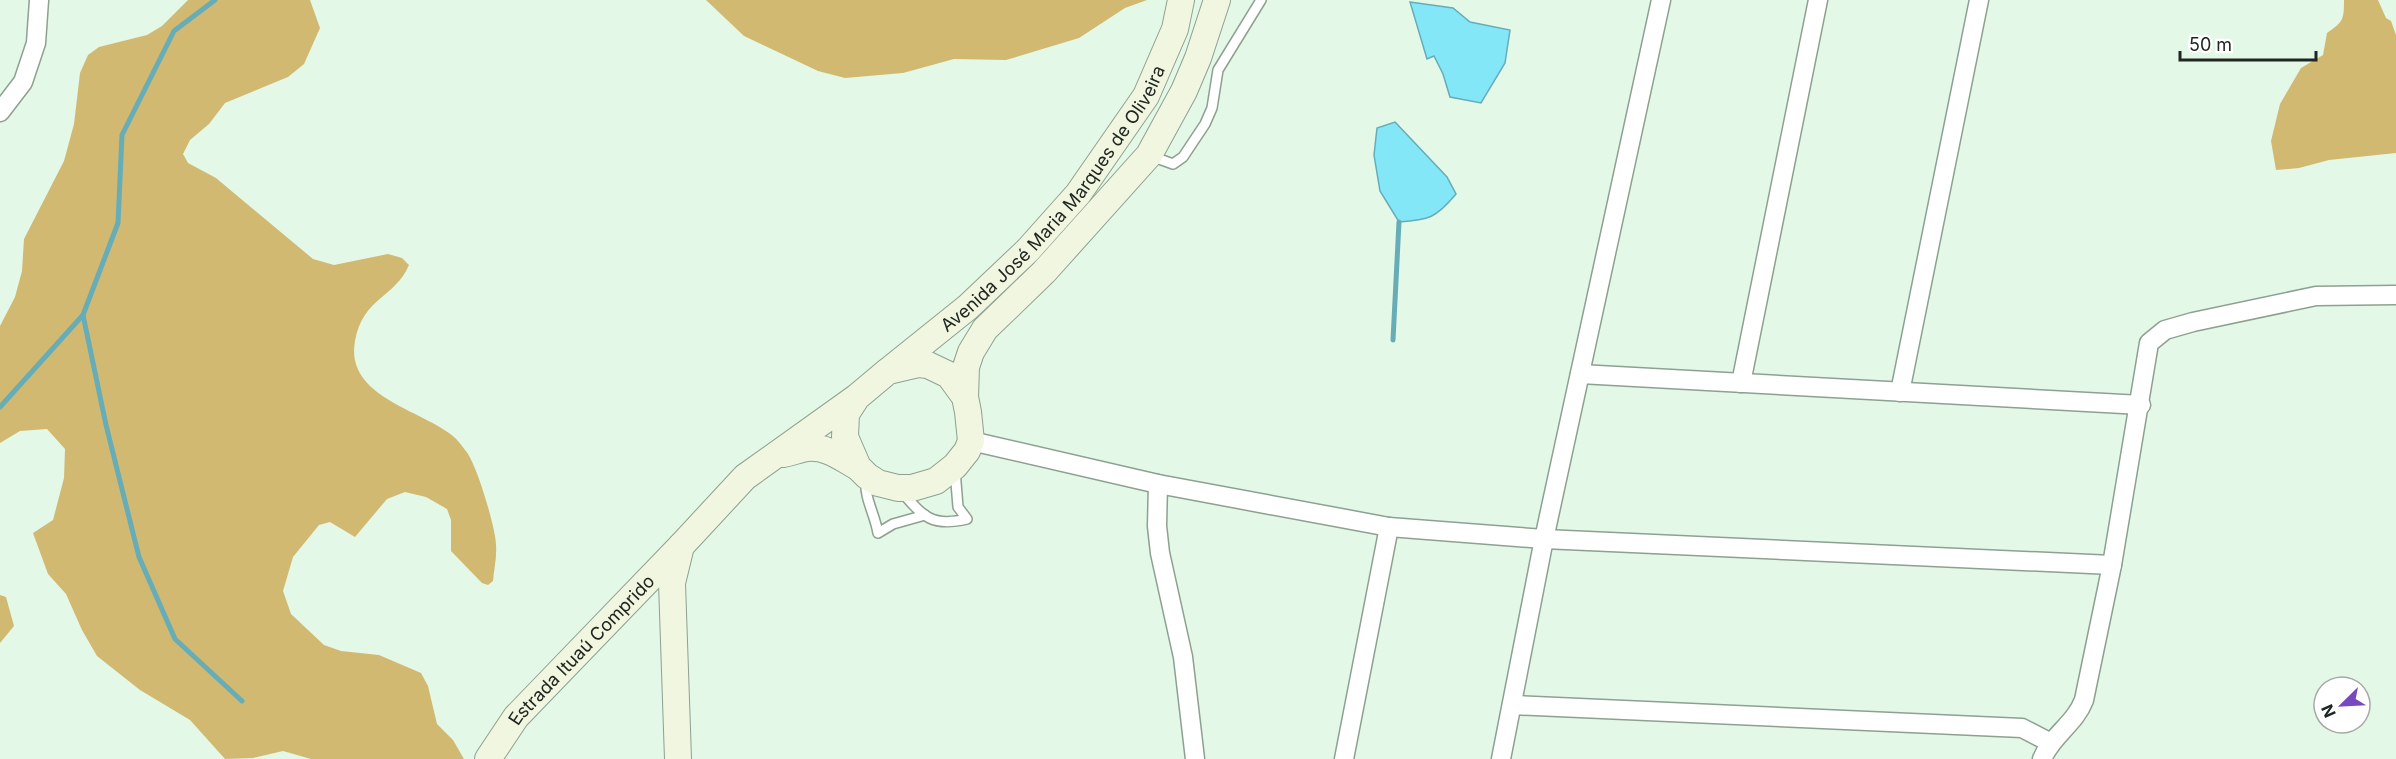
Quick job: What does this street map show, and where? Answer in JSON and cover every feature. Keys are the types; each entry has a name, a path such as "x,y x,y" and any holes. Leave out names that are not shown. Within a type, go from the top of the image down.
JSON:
{"main road":[{"name":"Avenida José Maria Marques de Oliveira","path":"888,371 925,344 968,307 1028,250 1078,194 1146,96 1175,29 1181,0"},
{"name":"Avenida José Maria Marques de Oliveira","path":"965,397 966,367 971,352 985,329 1044,272 1149,155 1187,83 1217,0"},
{"path":"773,456 813,448 830,451 878,483 898,488 912,488 936,481 964,457 971,441 971,425 965,397 949,375 928,365 918,364 888,371 857,397 846,414 844,429 847,443 862,471"},
{"name":"Estrada Ituaú Comprido","path":"488,759 516,717 745,477 857,397"},
{"path":"678,759 672,583 681,546"}],"street":[{"path":"0,112 24,82 36,43 39,0"},
{"path":"1501,759 1544,539 1661,0"},
{"path":"1741,383 1818,0"},
{"path":"1900,392 1979,0"},
{"path":"1512,705 2022,728 2047,751 2077,715 2084,700 2112,565 2150,343 2165,330 2193,322 2316,296 2396,296"},
{"path":"1580,374 2140,405"},
{"path":"971,441 1158,484 1389,527 1544,539 2112,565"},
{"path":"1158,484 1157,526 1160,553 1183,657 1195,759"},
{"path":"1344,759 1389,527"}],"lane":[{"path":"1149,155 1173,164 1183,157 1205,124 1212,108 1218,70 1261,0"},
{"path":"898,488 925,515 939,523 967,519 958,507 955,466"},
{"path":"862,471 865,490 878,533 893,524 925,515"}],"shaded area":[{"path":"188,0 310,0 320,28 304,64 288,77 225,103 209,124 190,140 183,154 188,163 216,178 313,259 334,265 388,254 402,258 409,265 396,285 365,315 355,341 355,359 361,375 372,388 449,433 460,443 469,457 485,496 493,525 496,554 493,581 488,585 482,583 451,551 451,520 447,509 426,497 405,492 387,499 355,537 330,522 319,525 293,557 283,591 291,614 324,645 341,651 379,655 421,673 428,686 437,724 453,740 464,759 311,759 283,751 253,758 225,759 190,720 140,690 97,656 66,594 48,574 33,533 53,520 64,478 65,449 47,429 20,431 0,443 0,326 15,297 22,271 24,239 64,161 74,124 80,73 88,55 99,47 147,35 162,26"},
{"path":"706,0 1147,0 1125,8 1079,38 1006,60 954,59 903,73 845,78 818,71 744,36"},
{"path":"2344,0 2378,0 2386,18 2391,21 2396,35 2396,153 2329,160 2299,168 2276,170 2271,141 2280,104 2301,68 2323,55 2327,33 2341,20"},
{"path":"0,595 6,597 14,626 0,643"}],"water":[{"path":"1410,2 1453,8 1470,22 1510,30 1505,63 1481,103 1450,97 1443,74 1434,56 1427,59"},
{"path":"1395,122 1447,177 1456,194 1437,213 1425,219 1399,222 1380,191 1374,155 1377,128"}],"waterway":[{"path":"0,407 83,315 118,223 122,135 174,31 215,0"},
{"path":"1393,340 1399,222"},
{"path":"83,315 106,425 139,557 175,639 242,701"}]}
